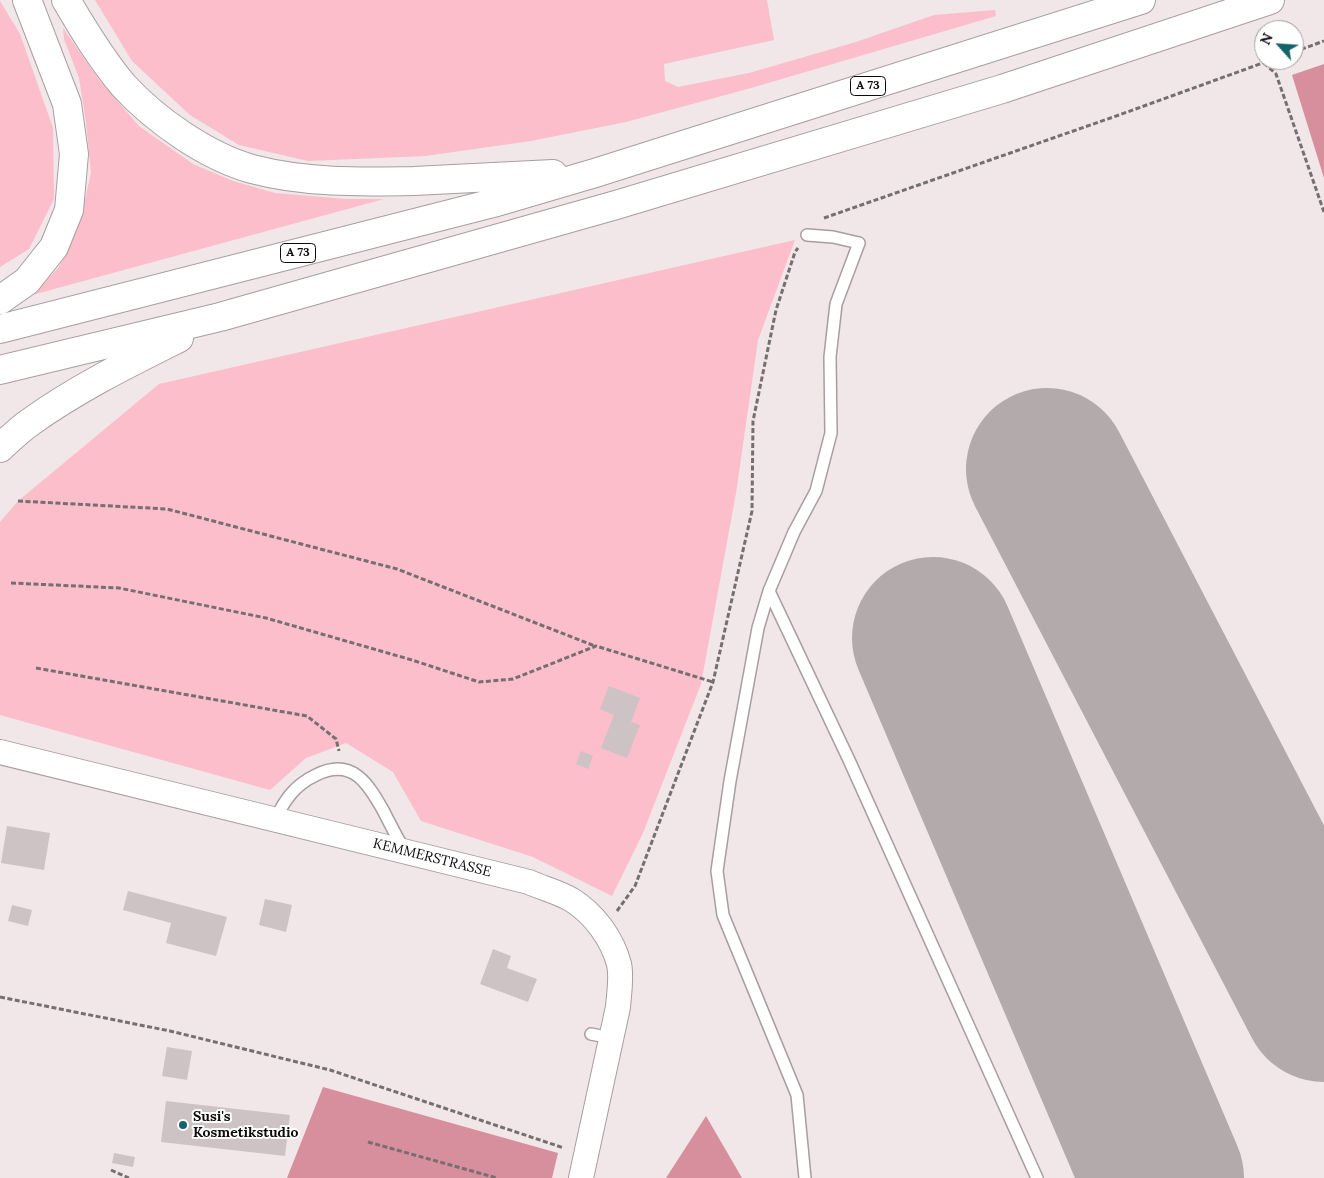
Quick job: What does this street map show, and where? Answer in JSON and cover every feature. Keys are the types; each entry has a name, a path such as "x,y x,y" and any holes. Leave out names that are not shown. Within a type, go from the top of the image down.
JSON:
{"highway":[{"path":"0,300 27,281 54,247 69,210 74,154 67,104 27,0"},
{"path":"66,0 88,37 124,85 162,121 198,146 226,160 252,169 311,180 364,182 595,172"},
{"name":"A 73","path":"0,329 483,205 595,172 1141,0"},
{"path":"0,370 220,317 616,205 1002,89 1270,0"},
{"path":"0,448 28,424 75,393 119,368 220,317"}],"street":[{"name":"KEMMERSTRASSE","path":"0,752 529,882 570,899 588,912 602,928 619,965 620,984 618,1006 601,1036 586,1154 581,1178"}],"lane":[{"path":"805,1178 797,1095 723,915 717,871 730,782 758,628 769,591 794,532 816,491 831,433 830,356 836,304 859,243 833,237 808,235"},
{"path":"769,591 854,769 1037,1178"},
{"path":"275,820 285,800 302,784 327,770 343,769 357,775 368,785 405,851"}],"path":[{"path":"1304,48 1324,41"},
{"path":"602,928 635,886 713,682 752,511 753,420 776,310 795,252 819,219 1254,67"},
{"path":"1272,70 1276,74 1324,212"},
{"path":"18,501 167,509 397,568 596,646 713,682"},
{"path":"11,582 119,588 266,618 412,660 479,682 513,678 596,646"},
{"path":"36,668 307,716 336,739 343,769"},
{"path":"0,997 170,1031 330,1070 586,1154"},
{"path":"368,1142 497,1178"},
{"path":"111,1170 129,1178"}],"shaded area":[{"path":"95,0 767,0 774,40 664,64 665,81 678,87 749,73 856,42 934,15 995,10 996,16 751,88 626,122 531,141 425,156 308,161 239,145 190,115 132,61"},
{"path":"0,1 20,34 53,128 54,199 29,249 0,267"},
{"path":"63,28 99,80 139,126 193,164 233,181 275,193 346,199 384,199 32,295 59,267 81,217 91,173 79,78 64,39"},
{"path":"1324,64 1324,178 1292,75"},
{"path":"795,240 758,340 736,493 701,684 643,833 612,896 533,857 421,821 393,772 346,743 306,758 270,790 0,715 0,522 18,501 159,384"},
{"path":"323,1087 558,1153 552,1178 287,1178"},
{"path":"706,1116 742,1178 666,1178"}],"building":[{"path":"609,686 640,698 631,722 640,725 627,758 601,748 614,715 600,709"},
{"path":"581,751 593,756 588,769 576,764"},
{"path":"7,826 50,833 44,870 1,863"},
{"path":"128,891 227,917 216,956 166,943 171,923 123,910"},
{"path":"265,899 292,905 286,932 259,925"},
{"path":"12,905 32,910 28,926 8,921"},
{"path":"493,949 511,956 507,968 537,979 528,1002 480,984"},
{"path":"167,1047 192,1051 187,1080 162,1076"},
{"path":"166,1101 290,1115 285,1156 161,1142"},
{"path":"114,1153 135,1157 133,1167 112,1163"}],"runway":[{"path":"1047,469 1324,1001"},
{"path":"933,638 1163,1178"}],"place":[{"name":"Susi's Kosmetikstudio","path":"183,1125"}]}
